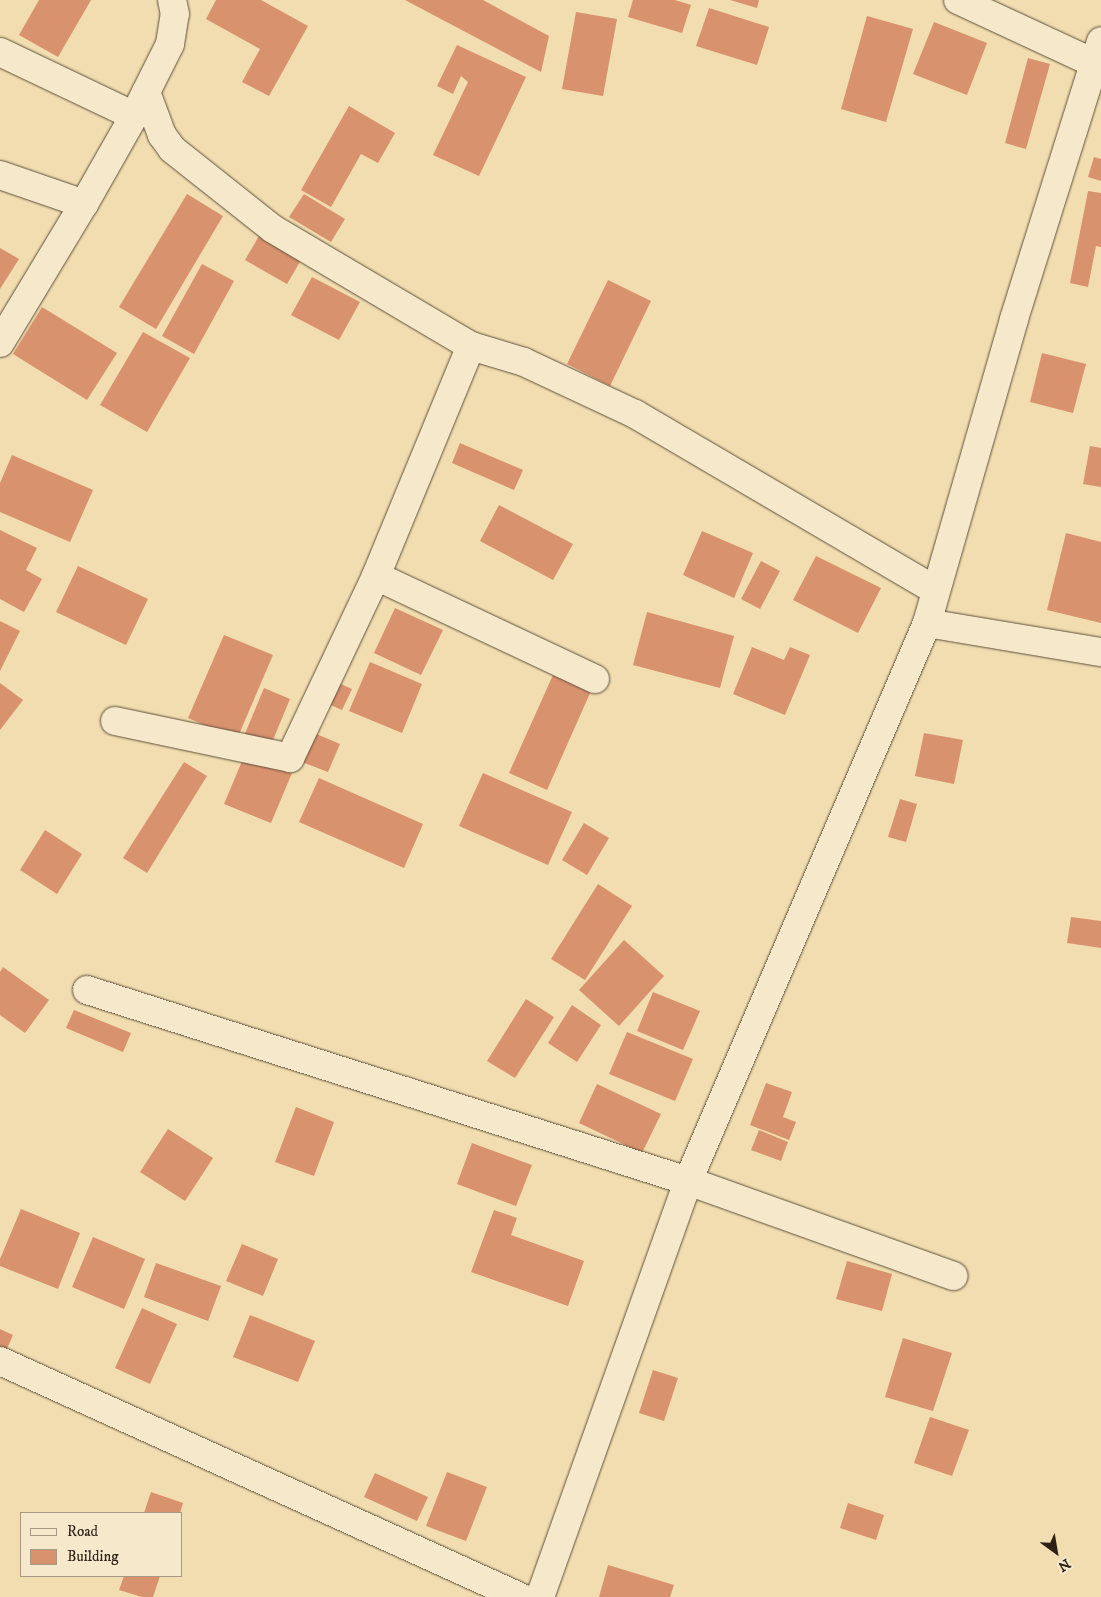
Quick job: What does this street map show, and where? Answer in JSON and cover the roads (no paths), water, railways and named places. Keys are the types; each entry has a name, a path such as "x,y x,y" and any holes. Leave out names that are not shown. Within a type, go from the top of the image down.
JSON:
{"street":[{"path":"0,343 84,204 134,116 170,44 175,14 172,0"},
{"path":"540,1597 688,1181 927,623 1014,319 1098,52 958,0"},
{"path":"0,52 134,116"},
{"path":"146,92 162,135 172,149 273,229 470,346 524,362 635,414 935,590"},
{"path":"0,175 84,204"},
{"path":"115,721 290,758 376,576 470,346"},
{"path":"376,576 595,679"},
{"path":"927,623 1101,652"},
{"path":"87,990 688,1181 953,1276"},
{"path":"0,1361 520,1597"}]}
